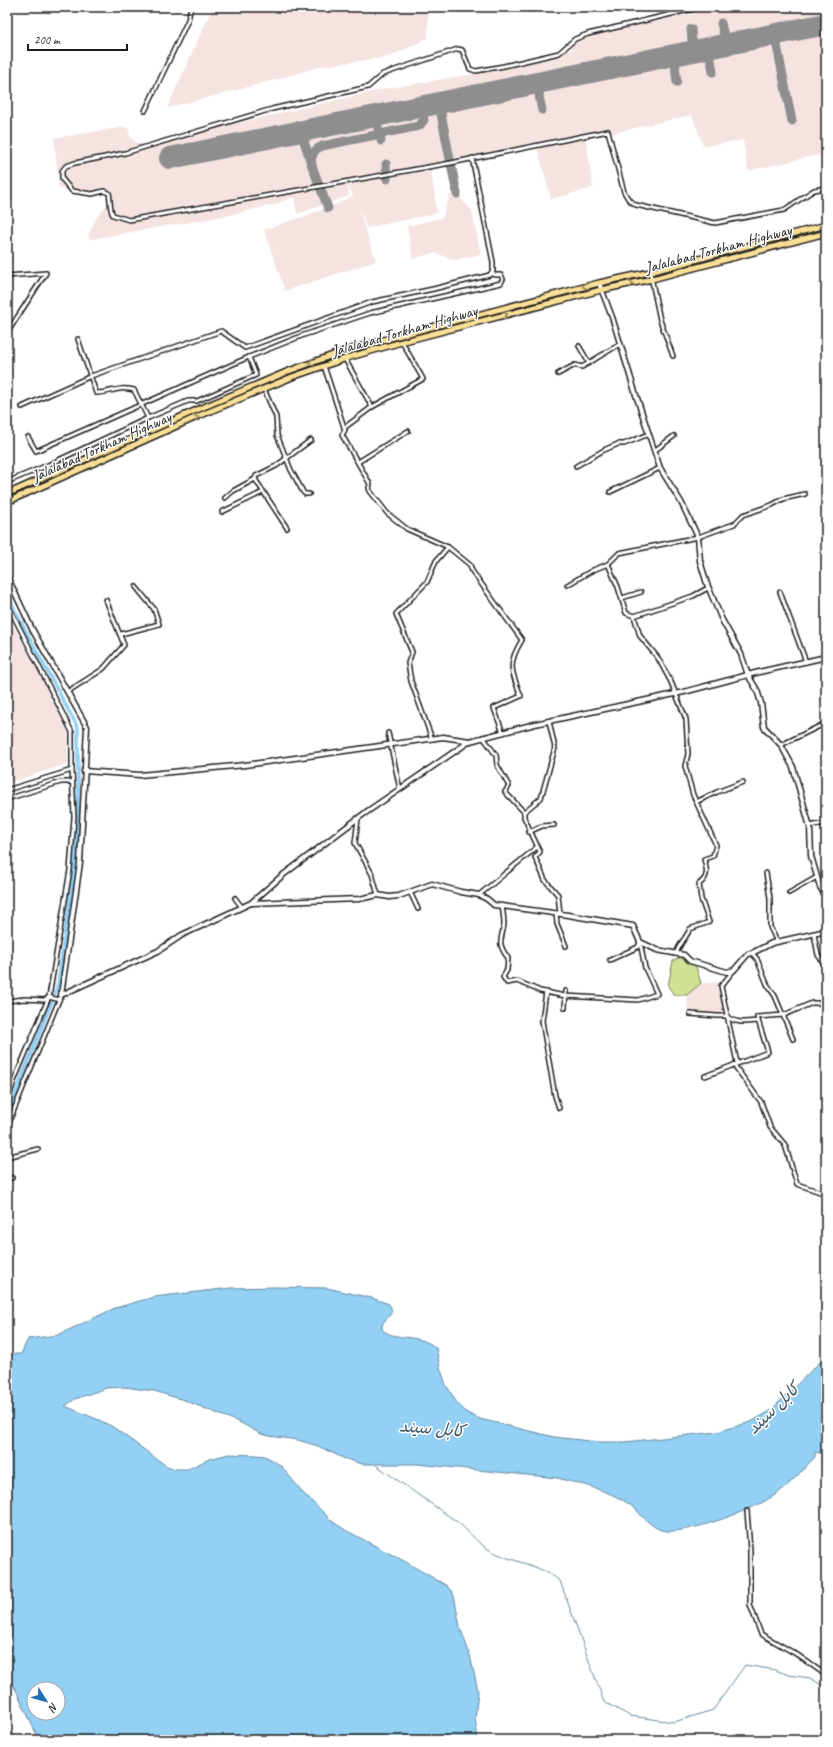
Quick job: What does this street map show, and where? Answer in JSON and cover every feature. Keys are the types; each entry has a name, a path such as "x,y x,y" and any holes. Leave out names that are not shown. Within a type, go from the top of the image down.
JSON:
{"highway":[{"path":"7,494 199,409 296,369 344,352 401,335 598,283 650,272 826,225"},
{"name":"Jalalabad Torkham Highway","path":"7,502 201,415 264,389 345,359 402,342 601,290 652,279 826,233"}],"street":[{"path":"145,112 188,20 192,7"},
{"path":"701,7 588,34 575,39 559,52 504,66 476,71 470,68 462,50 458,49 383,74 368,87 272,109 125,153 75,162 66,166 62,171 62,179 72,191 92,194 104,191 109,193 111,201 109,209 112,215 129,220 472,158 608,131 624,192 629,200 636,204 715,223 784,210 814,190 826,188"},
{"path":"472,158 493,262 493,271 491,273"},
{"path":"650,272 660,320 673,356"},
{"path":"7,276 46,273 7,333"},
{"path":"22,407 91,376 220,331 245,348 372,302 477,279 491,273 500,275 503,279 501,283 370,313 304,335 249,357 36,450 28,437"},
{"path":"598,283 612,317 660,468 681,502 698,537 700,561 708,588 722,620 741,654 748,675 757,690 761,702 764,727 781,745 793,767 810,826 811,856 820,888 826,897"},
{"path":"78,339 96,393 105,393 118,388 134,390 148,418"},
{"path":"344,428 372,407 423,379 402,342"},
{"path":"558,374 575,365 582,367 620,344"},
{"path":"580,346 589,363"},
{"path":"7,482 48,465 148,418 188,401 197,401 256,375 249,357"},
{"path":"345,359 372,407"},
{"path":"324,366 345,430 342,435 370,484 370,491 388,513 407,529 448,547 470,565 472,571 522,640 514,652 511,670 520,696 494,708 503,733"},
{"path":"264,389 276,417 277,435 286,458 303,492 305,494 309,494"},
{"path":"358,462 408,431"},
{"path":"576,466 604,450 649,434"},
{"path":"654,451 674,436"},
{"path":"226,498 233,491 255,479 256,476 276,466 311,440"},
{"path":"610,492 660,468"},
{"path":"255,479 287,528"},
{"path":"222,512 264,492"},
{"path":"566,585 593,570 608,564 619,553 698,537 734,524 743,515 772,505 783,498 806,494"},
{"path":"432,738 411,681 408,663 412,652 396,614 426,582 436,561 448,547"},
{"path":"608,564 622,598 626,613 634,616 693,596 708,588"},
{"path":"7,576 32,629 87,727 80,863 61,995 7,1127"},
{"path":"121,634 159,624 154,609 136,587"},
{"path":"622,598 641,592"},
{"path":"780,592 806,662"},
{"path":"67,692 103,669 124,645 121,634 106,600"},
{"path":"7,603 72,732 74,817 70,870 49,997 14,1081 7,1103"},
{"path":"634,616 640,636 658,658 676,693 686,719 688,754 685,766 696,802 716,845 713,856 704,860 707,871 705,879 699,884 709,922 690,929 686,939 678,946 676,954"},
{"path":"61,995 158,951 182,934 251,902 283,875 358,819 470,741 549,721 676,693 826,657"},
{"path":"524,812 541,798 555,748 549,721"},
{"path":"781,745 824,724 826,728"},
{"path":"388,733 400,789"},
{"path":"84,771 140,775 245,765 432,738 443,737 470,741"},
{"path":"482,737 496,755 497,765 509,786 504,792 524,812 524,817 540,852 535,856 545,880 558,895 557,924 566,946"},
{"path":"7,790 72,770"},
{"path":"7,799 62,782 72,782"},
{"path":"696,802 743,782"},
{"path":"358,819 355,843 372,874 378,895"},
{"path":"810,826 826,823"},
{"path":"530,832 542,826 554,825"},
{"path":"479,895 537,847"},
{"path":"766,873 770,898 770,927 777,942"},
{"path":"789,893 817,877"},
{"path":"251,902 359,899 378,895 389,897 410,892 432,884 479,895 488,899 494,905 502,906 558,913 633,926 640,942 645,968 657,994 638,1000 565,996 546,992 517,981 507,983 503,977 507,970 508,958 501,949 500,941 504,924 502,906"},
{"path":"410,892 418,909"},
{"path":"235,898 241,906"},
{"path":"826,931 777,942 748,954 721,986 726,1016 729,1021 736,1064 761,1102 770,1127 785,1145 797,1184 821,1194 826,1194"},
{"path":"814,934 818,955 826,966"},
{"path":"640,942 658,950 684,955 690,961 720,970 727,972 734,970"},
{"path":"610,960 638,947 640,942"},
{"path":"752,953 757,959 767,984 775,996 793,1039"},
{"path":"565,1008 566,991"},
{"path":"546,992 542,1021 555,1096 559,1108"},
{"path":"7,1001 45,1000 49,997 59,1000"},
{"path":"705,1076 768,1052 757,1017 784,1015 812,1003 826,1003"},
{"path":"690,1014 726,1016 731,1020 741,1022 758,1021"},
{"path":"7,1157 38,1149"},
{"path":"7,1177 12,1178"},
{"path":"747,1511 750,1550 750,1605 761,1634 796,1654 826,1675"}],"shaded area":[{"path":"213,7 428,7 428,38 389,57 322,66 275,80 167,108"},
{"path":"705,7 826,7 826,54 824,55 826,63 826,153 748,171 743,140 707,146 703,145 692,115 586,139 593,188 551,199 537,147 366,180 431,171 437,213 367,228 357,205 376,261 285,291 264,230 328,208 353,196 348,185 349,196 297,214 294,197 273,205 226,216 91,239 88,236 95,220 107,204 109,197 102,193 79,194 59,188 54,138 125,127 129,129 130,137 134,141 144,145 384,89 550,59 572,49 572,44 581,38"},
{"path":"457,194 472,211 481,254 456,260 434,253 413,259 407,226 442,218 450,195"},
{"path":"7,615 52,692 68,732 68,764 7,783"},
{"path":"719,982 725,1015 688,1017 687,996 698,984"}],"green space":[{"path":"681,957 695,964 701,983 687,995 674,995 668,986 673,961"}],"water":[{"name":"کابل سيند","path":"276,1287 327,1288 372,1298 389,1304 392,1310 382,1326 382,1329 387,1333 400,1337 422,1340 436,1348 446,1385 457,1403 467,1413 480,1419 554,1437 598,1442 625,1442 717,1432 751,1422 770,1411 826,1356 826,1452 815,1452 815,1457 788,1484 777,1494 761,1503 733,1515 700,1526 684,1530 671,1531 656,1528 630,1505 618,1497 592,1487 557,1478 417,1464 362,1464 343,1458 318,1446 298,1440 261,1434 241,1423 184,1400 154,1391 124,1387 106,1388 75,1399 65,1406 113,1427 165,1465 175,1469 188,1469 209,1459 229,1454 265,1456 282,1467 303,1493 333,1522 447,1586 453,1593 460,1627 470,1655 478,1691 475,1718 478,1740 39,1740 30,1721 66,1721 66,1681 26,1681 26,1712 7,1675 7,1354 21,1354 28,1339 58,1335 115,1308 154,1297 231,1288"}],"waterway":[{"path":"7,593 15,611 78,728 78,818 76,855 58,984 7,1115"},
{"path":"376,1465 456,1521 479,1543 488,1549 497,1554 543,1570 560,1581 604,1702 630,1716 674,1722 713,1710 745,1665 810,1678 823,1686 826,1685"}],"taxiway":[{"path":"721,23 726,44"},
{"path":"691,29 693,51"},
{"path":"787,32 780,37 777,46 792,121"},
{"path":"760,38 771,39 777,46"},
{"path":"709,48 713,72"},
{"path":"677,82 675,67 677,61 688,52"},
{"path":"655,59 668,59 675,65"},
{"path":"542,110 539,92 542,86 551,80"},
{"path":"519,87 534,87 539,92"},
{"path":"447,101 441,105 440,109 457,194"},
{"path":"312,166 311,160 313,154 322,146 419,126 424,120 421,107"},
{"path":"379,115 376,120 381,141"},
{"path":"366,118 372,117 376,120"},
{"path":"305,130 302,135 328,208"},
{"path":"294,132 300,133 302,137"},
{"path":"386,164 387,179"}],"runway":[{"path":"170,158 826,24"}]}
